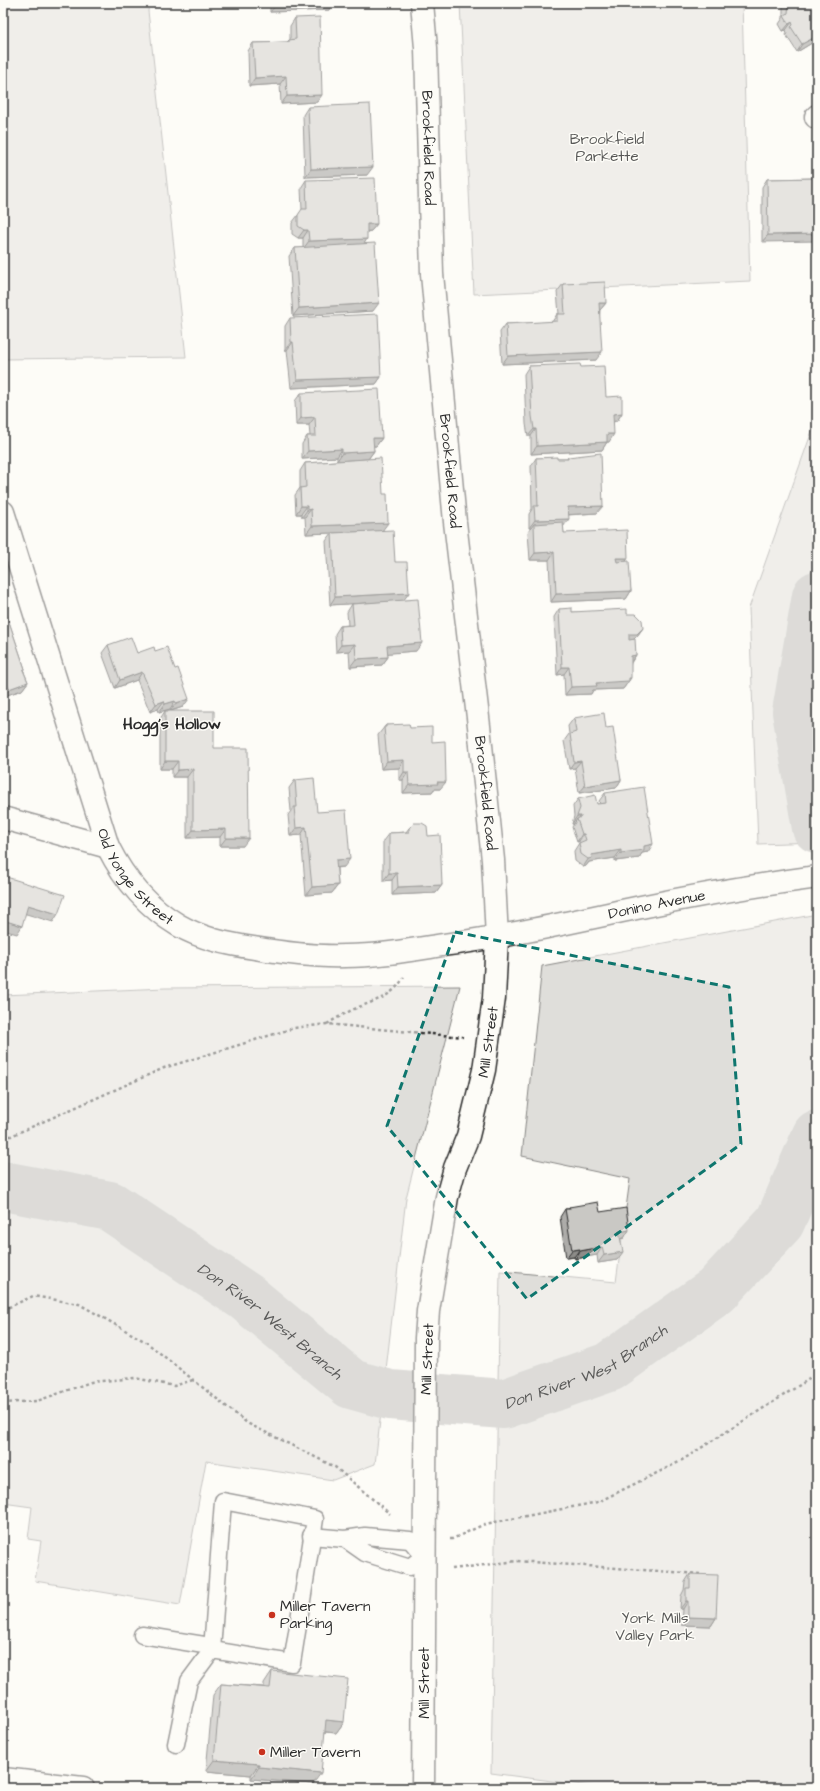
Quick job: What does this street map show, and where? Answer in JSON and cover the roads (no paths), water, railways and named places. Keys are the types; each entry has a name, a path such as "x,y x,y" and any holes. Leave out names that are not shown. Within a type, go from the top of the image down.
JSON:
{"street":[{"name":"Brookfield Road","path":"422,3 426,48 432,274 455,522 493,860 497,938"},
{"name":"Old Yonge Street","path":"3,512 108,847 116,862 135,889 158,911 179,925 198,935 222,942 271,951 345,956 380,954 497,938"},
{"path":"3,818 108,847"},
{"name":"Donino Avenue","path":"497,938 644,907 817,877"},
{"name":"Mill Street","path":"423,1788 426,1338 429,1304 447,1197 479,1097 489,1041 497,938"},
{"path":"3,1779 83,1788"}],"lane":[{"path":"142,1635 204,1645 212,1650 292,1663 311,1536 315,1519 223,1501 212,1650 189,1681 176,1744"},
{"path":"311,1536 345,1539 365,1536 410,1540 424,1556 410,1567 365,1554 345,1539"}],"waterway":[{"name":"Don River West Branch","path":"817,596 797,712 817,828"},
{"name":"Don River West Branch","path":"3,1186 110,1206 246,1297 351,1384 390,1395 504,1404 609,1367 716,1291 780,1222 817,1135"}],"place":[{"name":"Miller Tavern Parking","path":"272,1615"},
{"name":"Miller Tavern","path":"262,1752"}],"district":[{"name":"Hogg's Hollow","path":"172,723"}],"park label":[{"name":"Brookfield Parkette","path":"607,148"},
{"name":"York Mills Valley Park","path":"655,1626"}]}
